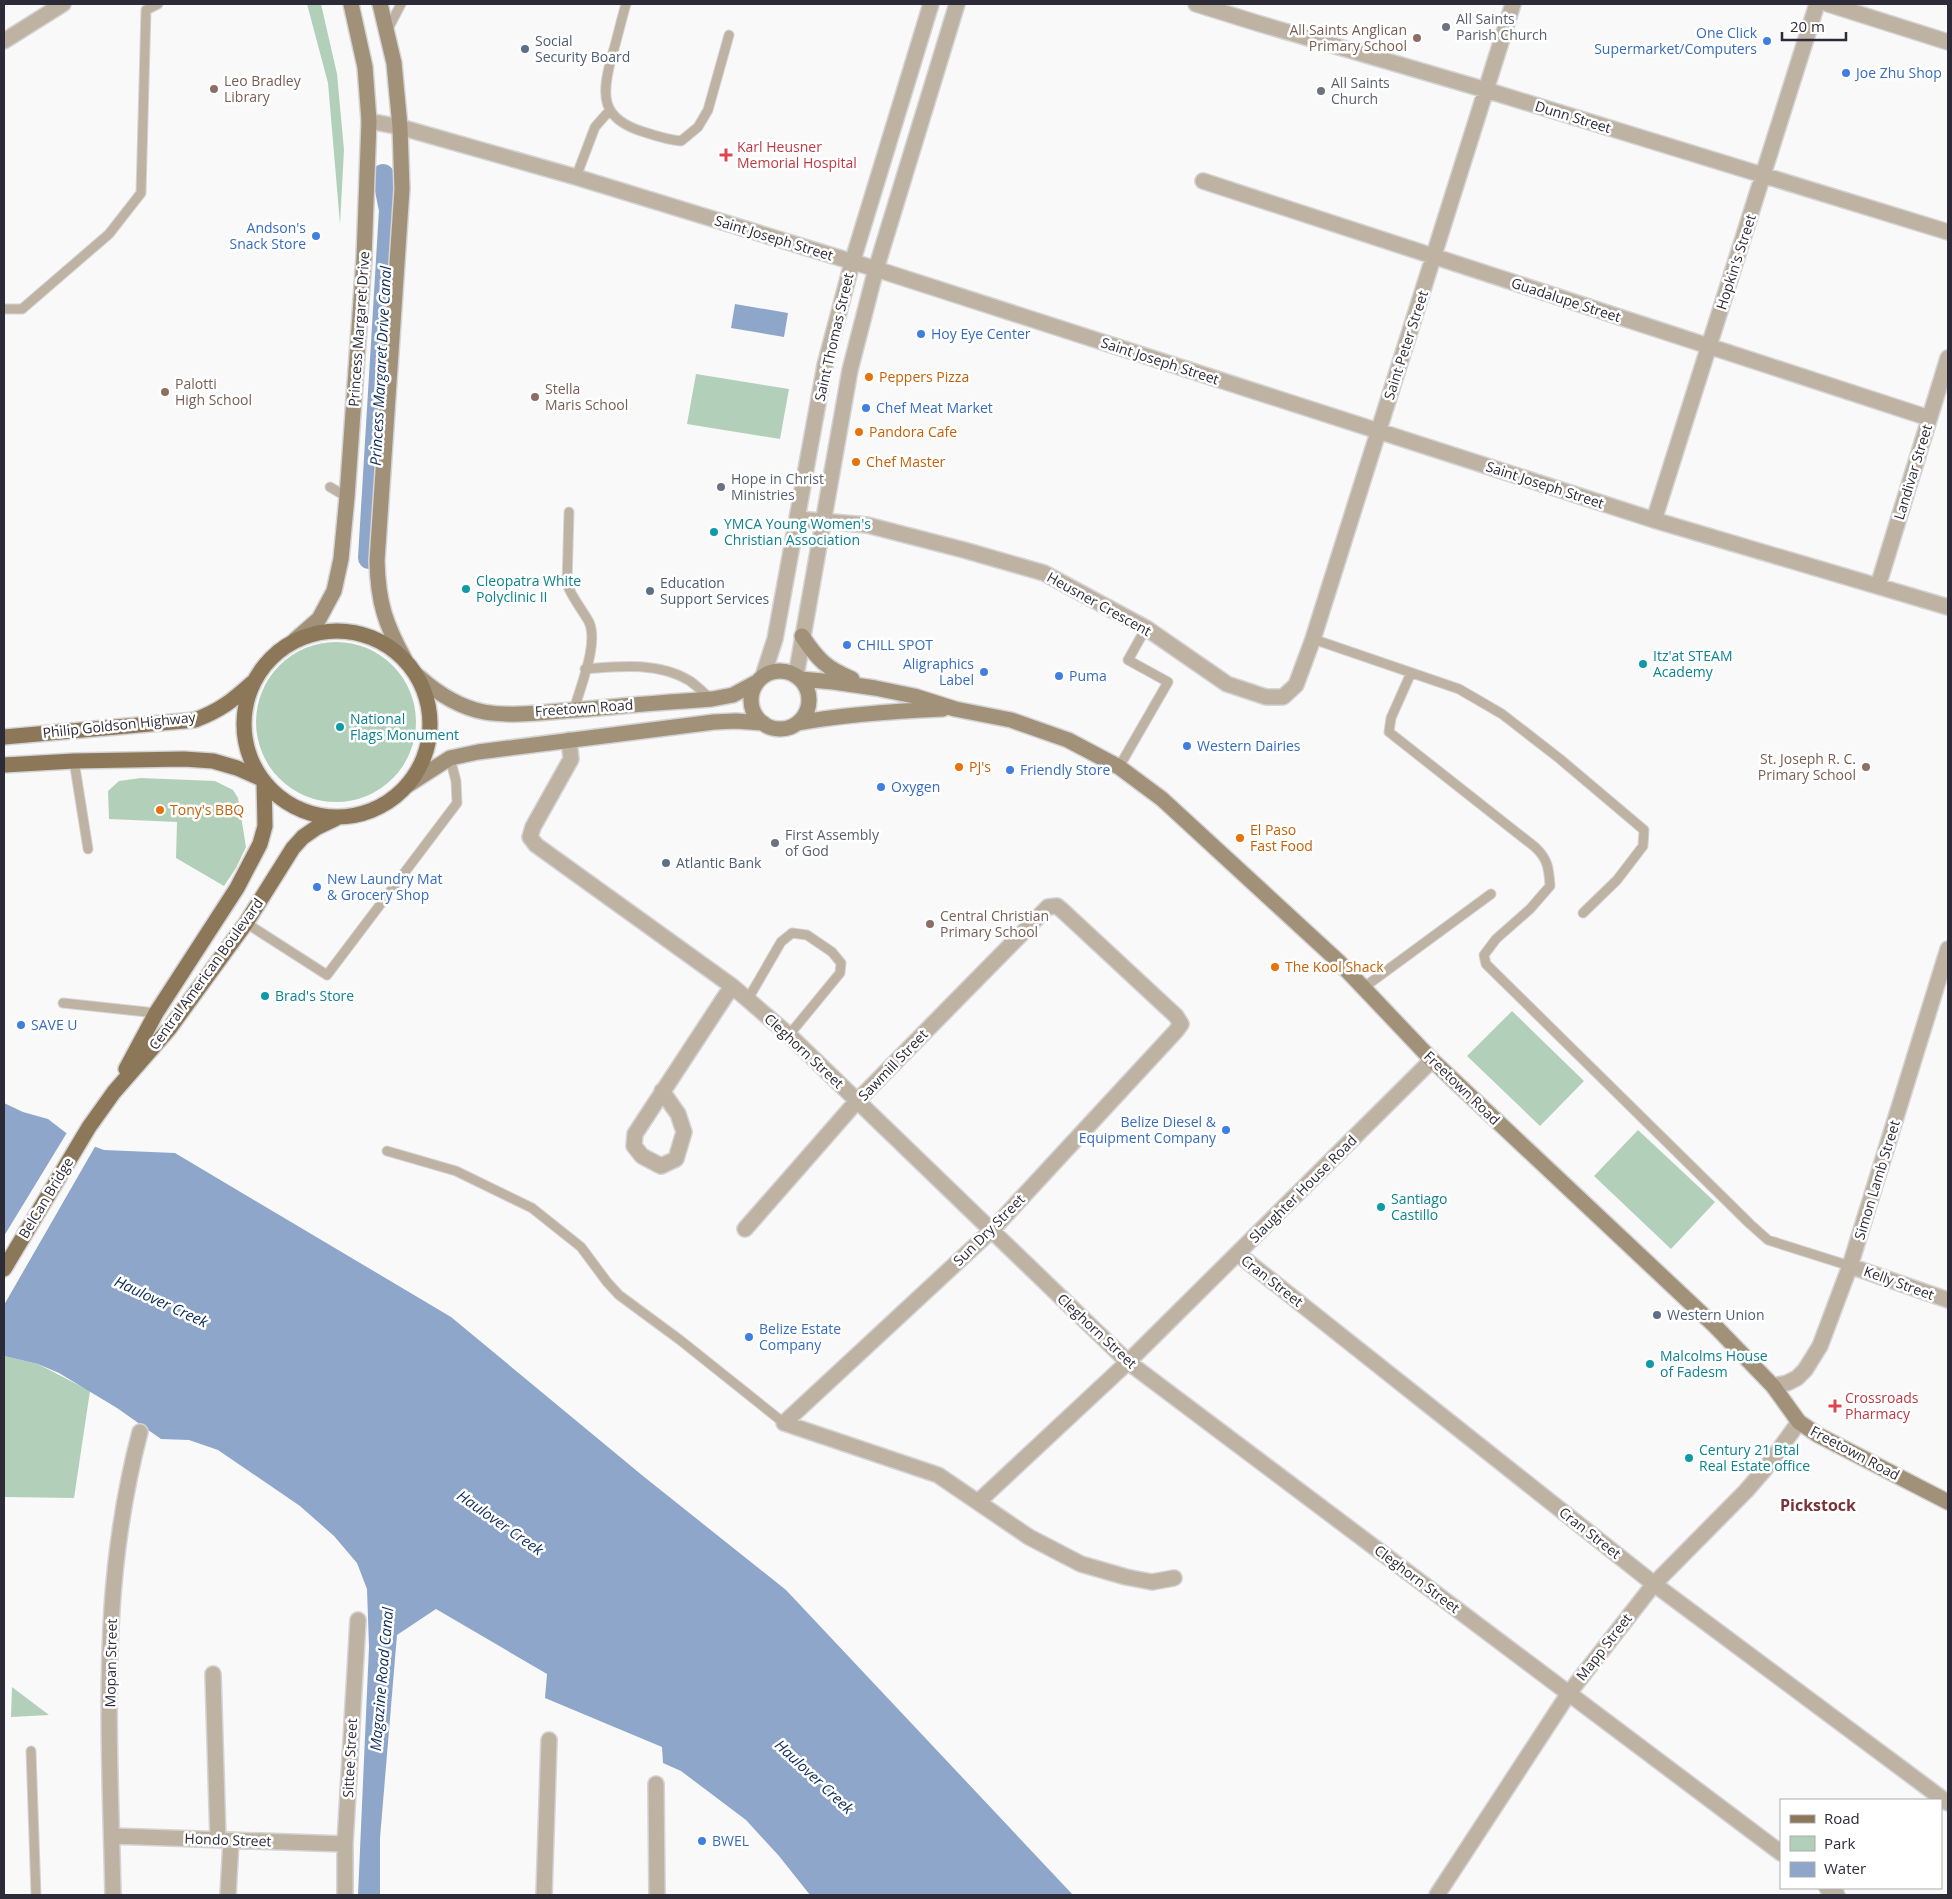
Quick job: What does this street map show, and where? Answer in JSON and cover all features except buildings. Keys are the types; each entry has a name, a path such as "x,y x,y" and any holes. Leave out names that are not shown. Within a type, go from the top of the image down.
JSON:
{"main road":[{"name":"Princess Margaret Drive","path":"295,640 319,618 334,591 341,559 347,497 364,258 370,121 365,67 351,4"},
{"path":"380,4 394,63 400,127 402,188 377,561 378,584 381,608 391,636 405,660 418,676 428,703 430,732 423,760 408,785"},
{"path":"263,781 250,757 244,732 245,706 253,682 271,658 295,640 324,632 354,632 382,642 405,660"},
{"path":"802,636 815,655 831,670 875,688"},
{"path":"782,671 798,678 806,687 808,706 798,723 780,728 771,727 763,723 753,711 751,704 751,697 760,679 772,672 782,671"},
{"name":"Freetown Road","path":"418,676 437,693 457,704 484,712 511,713 712,699 732,695 760,679"},
{"name":"Freetown Road","path":"798,678 875,688 914,696 955,709 1011,720 1068,740 1119,767 1162,799 1338,961 1432,1060 1715,1326 1773,1386 1799,1422 1818,1435 1948,1502"},
{"name":"Philip Goldson Highway","path":"4,738 195,720 217,711 253,682"},
{"name":"Freetown Road","path":"798,723 832,716 872,712 955,709"},
{"name":"Freetown Road","path":"450,758 478,752 714,722 763,723"},
{"path":"4,765 74,761 184,759 213,761 237,768 263,781 285,801 311,813 339,817 365,813 388,802 408,785 450,758"},
{"name":"Central American Boulevard","path":"114,1092 156,1013 237,888 260,844 265,826 263,781"},
{"name":"Central American Boulevard","path":"89,1127 114,1092 169,1029 246,923 292,848 316,828 339,817"},
{"name":"BelCan Bridge","path":"4,1269 89,1127"}],"street":[{"path":"4,41 63,4"},
{"name":"Saint Thomas Street","path":"760,679 775,639 825,365 852,263 931,4"},
{"name":"Saint Thomas Street","path":"798,678 802,636 850,370 876,269 957,4"},
{"name":"Dunn Street","path":"1196,4 1486,90 1948,232"},
{"name":"Saint Peter Street","path":"1296,685 1313,639 1513,4"},
{"name":"Hopkin's Street","path":"1654,520 1817,4"},
{"path":"1828,4 1948,42"},
{"name":"Saint Joseph Street","path":"370,121 400,127 576,177 876,269 1654,520 1948,606"},
{"name":"Guadalupe Street","path":"1203,182 1929,418"},
{"name":"Landivar Street","path":"1878,586 1948,358"},
{"name":"Heusner Crescent","path":"798,518 875,527 1044,573 1146,628 1227,684 1266,697 1283,697 1296,685"},
{"name":"Cleghorn Street","path":"569,740 571,759 533,827 530,837 536,845 732,986 790,1035 1128,1362 1780,1852"},
{"name":"Sun Dry Street","path":"784,1423 992,1230 1176,1032 1181,1024 1176,1016 1063,911 1057,906 1048,907"},
{"name":"Sawmill Street","path":"745,1229 857,1101 1048,907"},
{"name":"Simon Lamb Street","path":"1773,1386 1787,1383 1797,1378 1812,1361 1820,1346 1850,1266 1948,949"},
{"path":"662,1091 678,1114 684,1132 676,1159 661,1166 642,1156 634,1146 634,1134 662,1091 732,986"},
{"name":"Slaughter House Road","path":"978,1502 1128,1362 1432,1060"},
{"name":"Cran Street","path":"1238,1254 1654,1584 1948,1803"},
{"name":"Kelly Street","path":"1850,1266 1948,1300"},
{"name":"Mapp Street","path":"1437,1895 1569,1693 1654,1584 1746,1492 1799,1422"},
{"path":"784,1423 938,1475 1029,1537 1081,1564 1126,1577 1152,1582 1174,1578"},
{"name":"Mopan Street","path":"113,1895 110,1737 112,1606 131,1468 140,1432"},
{"name":"Sittee Street","path":"344,1895 345,1844 358,1620"},
{"path":"213,1674 228,1895"},
{"path":"544,1895 550,1740"},
{"path":"656,1784 657,1895"},
{"name":"Hondo Street","path":"112,1836 345,1844"}],"lane":[{"path":"4,309 22,309 109,234 141,193 146,10 158,4"},
{"path":"387,31 400,4"},
{"path":"626,4 605,81 604,96 610,111 620,122 631,128 668,140 681,140 698,127 708,110 729,34"},
{"path":"576,177 595,127 610,111"},
{"path":"330,487 347,497"},
{"path":"570,512 568,584 572,596 590,624 592,644 574,710"},
{"path":"1119,767 1168,682 1128,660 1146,628"},
{"path":"1313,639 1459,689 1502,714 1560,759 1644,830 1643,846 1617,880 1583,913"},
{"path":"585,669 616,666 661,669 689,681 712,699"},
{"path":"1411,672 1391,718 1389,732 1535,847 1544,855 1549,868 1550,886 1530,909 1496,939 1484,955 1486,964 1768,1240 1850,1266"},
{"path":"246,923 327,975 457,803 456,781 450,758"},
{"path":"74,761 88,849"},
{"path":"1363,988 1490,894"},
{"path":"748,999 781,942 792,933 808,935 832,952 841,963 840,973 790,1035"},
{"path":"63,1002 156,1013"},
{"path":"387,1150 456,1171 532,1208 581,1247 619,1295 680,1340 784,1423"},
{"path":"32,1751 36,1895"}],"green space":[{"path":"307,4 321,4 337,74 344,150 340,224 328,83"},
{"path":"696,374 789,389 780,439 687,424"},
{"path":"336,642 366,648 387,660 398,671 410,692 416,722 410,752 398,773 387,784 366,796 336,802 306,796 285,784 274,773 262,752 256,722 262,692 274,671 285,660 306,648"},
{"path":"141,778 215,781 233,790 238,798 246,847 236,868 224,886 176,858 177,822 109,819 108,791 119,781"},
{"path":"1512,1011 1584,1081 1540,1126 1467,1056"},
{"path":"1638,1130 1715,1202 1671,1249 1594,1176"},
{"path":"4,1356 38,1364 90,1391 74,1498 4,1497"},
{"path":"12,1687 49,1715 11,1717"}],"water":[{"path":"735,304 788,313 784,337 731,328"},
{"path":"4,1103 23,1112 48,1119 74,1139 104,1150 175,1153 451,1317 643,1476 786,1590 1073,1895 810,1895 779,1856 746,1820 681,1771 663,1763 662,1747 545,1698 547,1674 436,1609 397,1635 380,1838 380,1895 358,1895 369,1647 367,1589 357,1563 334,1536 300,1506 218,1450 189,1440 161,1439 117,1408 59,1373 38,1364 4,1356"}],"pier":[{"path":"68,1131 75,1137 96,1145 4,1305 4,1236"}],"waterway":[{"name":"Princess Margaret Drive Canal","path":"369,558 390,210 383,175"}],"place":[{"name":"All Saints Parish Church","path":"1446,27"},
{"name":"All Saints Anglican Primary School","path":"1417,38"},
{"name":"One Click Supermarket/Computers","path":"1767,41"},
{"name":"Social Security Board","path":"525,49"},
{"name":"Joe Zhu Shop","path":"1846,73"},
{"name":"Leo Bradley Library","path":"214,89"},
{"name":"All Saints Church","path":"1321,91"},
{"name":"Karl Heusner Memorial Hospital","path":"726,155"},
{"name":"Andson's Snack Store","path":"316,236"},
{"name":"Hoy Eye Center","path":"921,334"},
{"name":"Peppers Pizza","path":"869,377"},
{"name":"Palotti High School","path":"165,392"},
{"name":"Stella Maris School","path":"535,397"},
{"name":"Chef Meat Market","path":"866,408"},
{"name":"Pandora Cafe","path":"859,432"},
{"name":"Chef Master","path":"856,462"},
{"name":"Hope in Christ Ministries","path":"721,487"},
{"name":"YMCA Young Women's Christian Association","path":"714,532"},
{"name":"Cleopatra White Polyclinic II","path":"466,589"},
{"name":"Education Support Services","path":"650,591"},
{"name":"CHILL SPOT","path":"847,645"},
{"name":"Itz'at STEAM Academy","path":"1643,664"},
{"name":"Aligraphics Label","path":"984,672"},
{"name":"Puma","path":"1059,676"},
{"name":"National Flags Monument","path":"340,727"},
{"name":"Western Dairies","path":"1187,746"},
{"name":"PJ's","path":"959,767"},
{"name":"St. Joseph R. C. Primary School","path":"1866,767"},
{"name":"Friendly Store","path":"1010,770"},
{"name":"Oxygen","path":"881,787"},
{"name":"Tony's BBQ","path":"160,810"},
{"name":"El Paso Fast Food","path":"1240,838"},
{"name":"First Assembly of God","path":"775,843"},
{"name":"Atlantic Bank","path":"666,863"},
{"name":"New Laundry Mat & Grocery Shop","path":"317,887"},
{"name":"Central Christian Primary School","path":"930,924"},
{"name":"The Kool Shack","path":"1275,967"},
{"name":"Brad's Store","path":"265,996"},
{"name":"SAVE U","path":"21,1025"},
{"name":"Belize Diesel & Equipment Company","path":"1226,1130"},
{"name":"Santiago Castillo","path":"1381,1207"},
{"name":"Western Union","path":"1657,1315"},
{"name":"Belize Estate Company","path":"749,1337"},
{"name":"Malcolms House of Fadesm","path":"1650,1364"},
{"name":"Crossroads Pharmacy","path":"1835,1406"},
{"name":"Century 21 Btal Real Estate office","path":"1689,1458"},
{"name":"BWEL","path":"702,1841"}],"district":[{"name":"Pickstock","path":"1818,1505"}],"water label":[{"name":"Haulover Creek","path":"161,1302"},
{"name":"Haulover Creek","path":"500,1523"},
{"name":"Magazine Road Canal","path":"382,1679"},
{"name":"Haulover Creek","path":"814,1777"}]}
